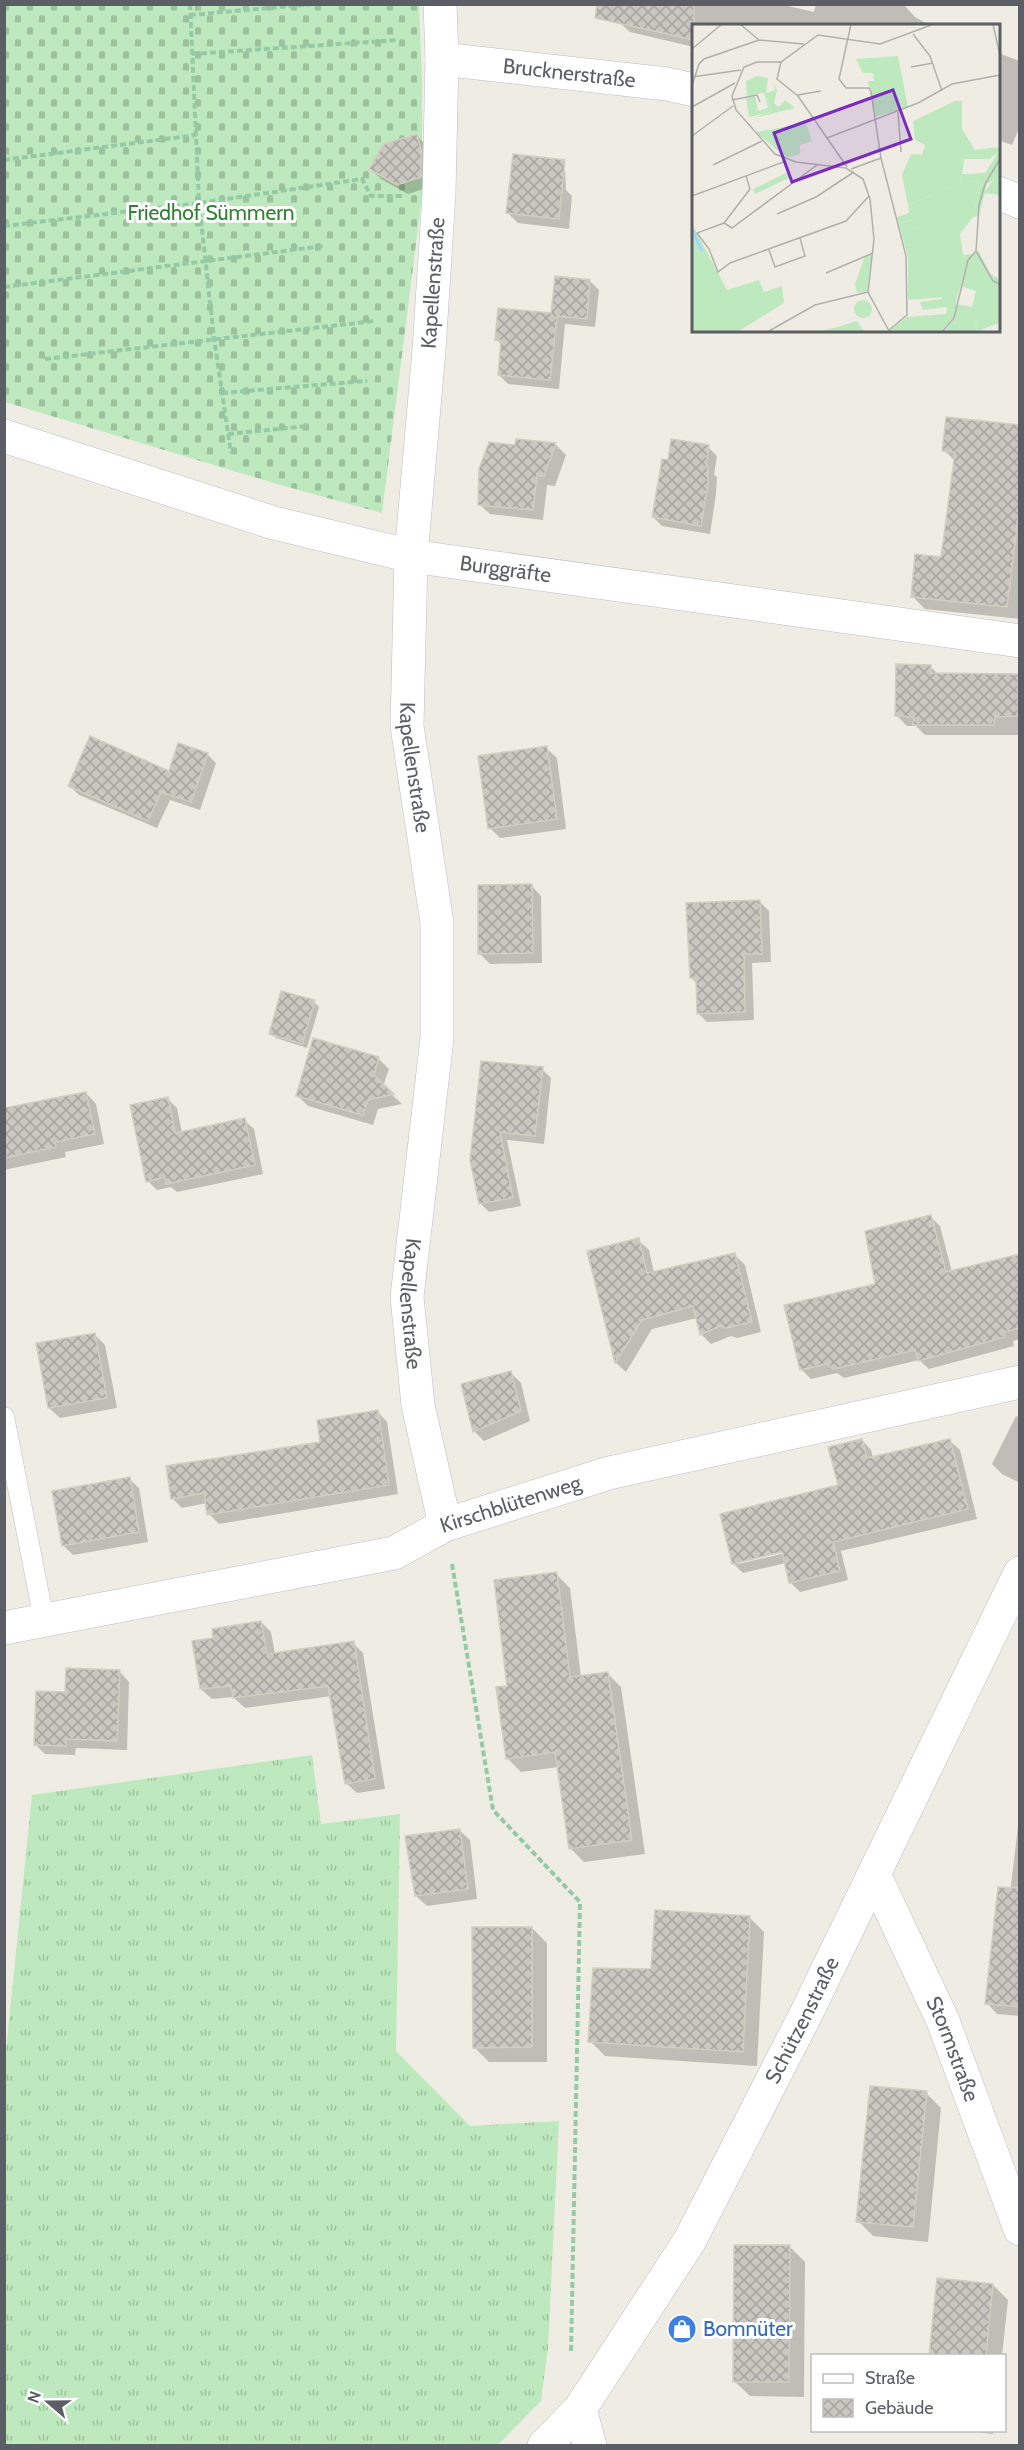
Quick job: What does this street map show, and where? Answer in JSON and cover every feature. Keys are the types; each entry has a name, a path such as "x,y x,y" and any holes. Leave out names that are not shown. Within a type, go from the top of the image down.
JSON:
{"street":[{"name":"Kapellenstraße","path":"440,4 442,59 438,194 429,350 411,556 407,726 437,923 437,1038 407,1298 418,1405 445,1525"},
{"name":"Brucknerstraße","path":"442,59 667,84 692,90"},
{"path":"1000,194 1020,201"},
{"name":"Burggräfte","path":"4,436 274,523 411,556 1020,641"},
{"name":"Kirschblütenweg","path":"4,1628 394,1553 445,1525 609,1473 1020,1382"},
{"name":"Schützenstraße","path":"544,2445 580,2409 690,2240 806,2014 1020,1573"},
{"name":"Stormstraße","path":"874,1874 943,2021 1020,2229"},
{"path":"580,2409 590,2445"}],"lane":[{"path":"4,1417 44,1620"}],"path":[{"path":"190,4 199,203 214,338 231,453"},
{"path":"190,15 314,4"},
{"path":"192,54 398,40"},
{"path":"4,160 196,135"},
{"path":"4,226 199,203 362,179 371,196 438,194"},
{"path":"4,287 324,246"},
{"path":"45,359 374,321"},
{"path":"222,393 367,381"},
{"path":"228,434 308,426"},
{"path":"445,1525 493,1810 580,1902 571,2362 580,2409"}],"green space":[{"name":"Friedhof Sümmern","path":"4,5 419,5 422,80 422,196 382,513 277,484 5,402"},
{"path":"312,1755 321,1824 400,1814 396,2051 470,2126 559,2121 548,2348 541,2401 498,2445 5,2445 4,2069 32,1795"}],"building":[{"path":"597,4 694,4 692,40 595,18"},
{"path":"417,134 421,149 421,177 397,185 369,169 384,144"},
{"path":"513,154 565,160 559,219 506,213"},
{"path":"555,276 590,280 587,319 557,316 550,380 498,375 501,341 495,340 498,308 551,313"},
{"path":"946,417 1020,425 1020,503 1007,607 911,597 915,554 941,557 955,452 942,451"},
{"path":"516,439 556,443 544,476 537,476 533,510 478,505 479,469 489,442 515,445"},
{"path":"671,439 709,445 706,466 708,467 708,484 701,526 652,517 662,459 668,460"},
{"path":"896,664 931,665 931,673 1018,674 1018,716 995,717 994,725 913,725 914,717 895,716"},
{"path":"90,736 169,771 178,743 208,753 191,802 161,792 148,821 68,786"},
{"path":"547,746 557,819 488,829 478,756"},
{"path":"532,884 533,953 478,954 478,885"},
{"path":"760,900 762,954 744,954 745,1012 697,1014 696,978 690,978 686,903"},
{"path":"281,991 315,1000 302,1044 269,1034"},
{"path":"313,1038 379,1057 374,1075 394,1094 368,1100 363,1115 296,1096"},
{"path":"481,1061 543,1067 535,1136 500,1132 513,1198 479,1204 470,1160"},
{"path":"86,1092 95,1134 55,1142 56,1147 4,1158 4,1108"},
{"path":"168,1097 175,1133 245,1118 255,1165 166,1184 165,1177 146,1182 130,1105"},
{"path":"931,1215 946,1272 1020,1254 1020,1328 1004,1332 1005,1337 918,1361 915,1350 834,1369 826,1364 800,1370 784,1305 875,1284 865,1231"},
{"path":"639,1238 647,1273 735,1253 752,1322 726,1328 720,1326 700,1335 693,1306 642,1320 615,1363 587,1251"},
{"path":"95,1333 107,1398 48,1408 36,1343"},
{"path":"511,1371 521,1411 473,1432 461,1384"},
{"path":"378,1410 389,1485 207,1515 204,1493 171,1499 166,1466 320,1442 317,1420"},
{"path":"862,1439 867,1458 950,1439 968,1509 833,1542 840,1571 789,1583 782,1552 732,1564 720,1514 838,1485 828,1447"},
{"path":"130,1477 139,1532 62,1546 52,1491"},
{"path":"557,1572 570,1677 608,1672 632,1840 569,1849 555,1752 506,1759 496,1687 507,1686 494,1580"},
{"path":"261,1621 267,1654 354,1641 375,1779 345,1784 328,1686 233,1698 231,1686 200,1689 192,1641 213,1638 212,1629"},
{"path":"66,1668 120,1670 117,1741 66,1739 66,1746 34,1745 36,1691 65,1692"},
{"path":"460,1829 468,1889 415,1896 405,1836"},
{"path":"998,1887 1020,1888 1020,2007 985,2004"},
{"path":"655,1910 750,1916 743,2052 588,2042 593,1968 651,1969"},
{"path":"472,1927 532,1927 532,2047 473,2048"},
{"path":"870,2086 927,2091 913,2227 856,2222"},
{"path":"734,2245 790,2245 789,2382 733,2382"},
{"path":"937,2278 993,2284 986,2354 929,2354"}],"place":[{"name":"Bomnüter","path":"682,2329"}]}
